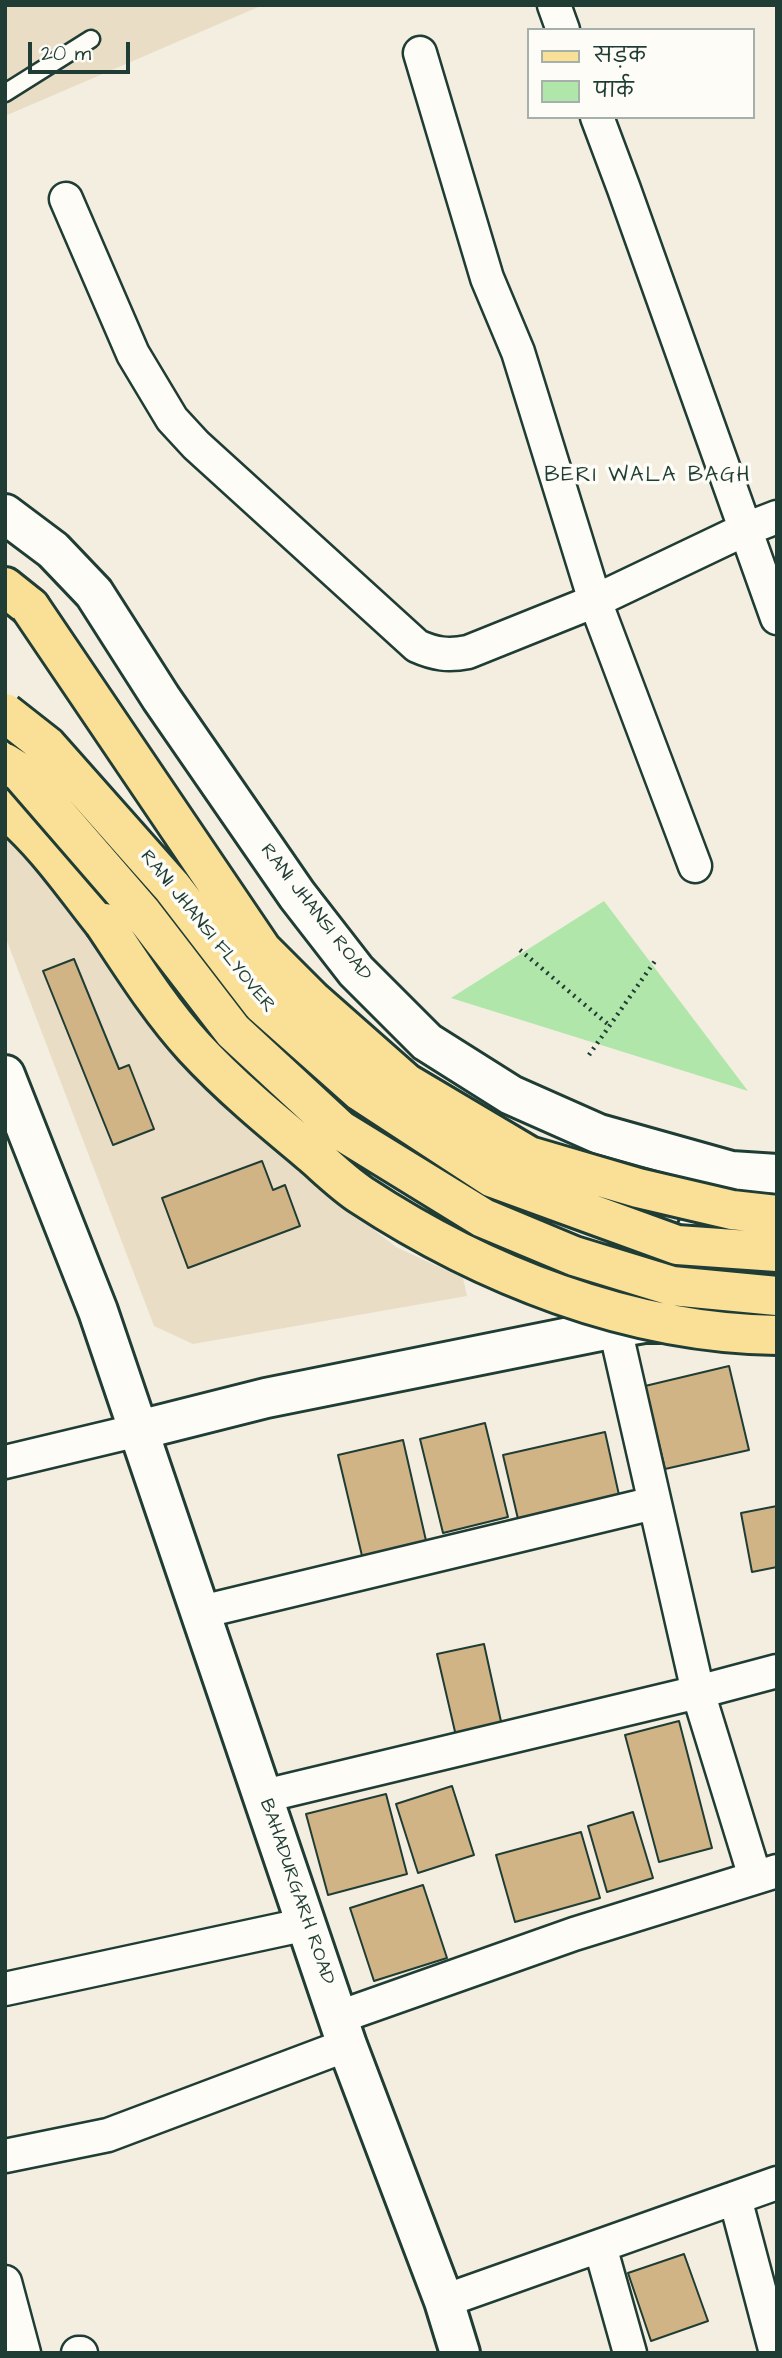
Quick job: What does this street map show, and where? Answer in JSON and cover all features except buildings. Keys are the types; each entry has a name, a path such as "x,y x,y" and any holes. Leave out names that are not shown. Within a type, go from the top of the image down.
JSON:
{"main road":[{"name":"RANI JHANSI ROAD","path":"5,514 53,550 94,593 161,698 297,895 356,971 427,1042 511,1095 599,1134 731,1171 777,1174"},
{"path":"18,597 262,950 312,1000 405,1083 529,1156 638,1188 732,1210 777,1215"},
{"name":"RANI JHANSI FLYOVER","path":"5,713 47,746 155,867 262,1004 360,1091 493,1178 677,1245 777,1252"},
{"name":"RANI JHANSI FLYOVER","path":"5,763 21,773 143,914 233,1031 340,1130 483,1218 574,1256 671,1286 777,1296"},
{"path":"5,808 52,857 104,923 133,967 194,1047 270,1119 358,1193 431,1237 530,1284 593,1305 667,1324 705,1330 777,1335"},
{"path":"5,1074 98,1311 138,1430 266,1398 629,1326 777,1325"},
{"path":"629,1326 731,1171"},
{"name":"BAHADURGARH ROAD","path":"138,1430 343,2031 444,2301 460,2353"}],"street":[{"path":"554,5 562,28"},
{"path":"420,53 487,278 517,352 594,601 695,866"},
{"path":"598,119 777,618"},
{"path":"66,199 132,354 172,419 196,445 417,646 433,653 451,655 468,652 594,601 777,517"},
{"path":"5,2156 108,2135 343,2031 575,1934 766,1874 698,1692 654,1503 629,1326"},
{"path":"5,1462 138,1430"},
{"path":"201,1612 654,1503"},
{"path":"264,1796 777,1671"},
{"path":"5,1989 307,1924"},
{"path":"444,2301 777,2183"},
{"path":"735,2198 776,2353"},
{"path":"600,2246 630,2353"},
{"path":"5,2282 24,2353"}],"lane":[{"path":"5,93 90,39"}],"path":[{"path":"520,950 610,1026"},
{"path":"589,1055 655,961"}],"shaded area":[{"path":"5,5 263,5 5,116"},
{"path":"5,837 101,945 188,1069 284,1159 396,1247 463,1278 467,1296 193,1344 154,1326 5,936"}],"green space":[{"path":"604,901 748,1091 451,998"}],"district":[{"name":"BERI WALA BAGH","path":"648,477"}]}
